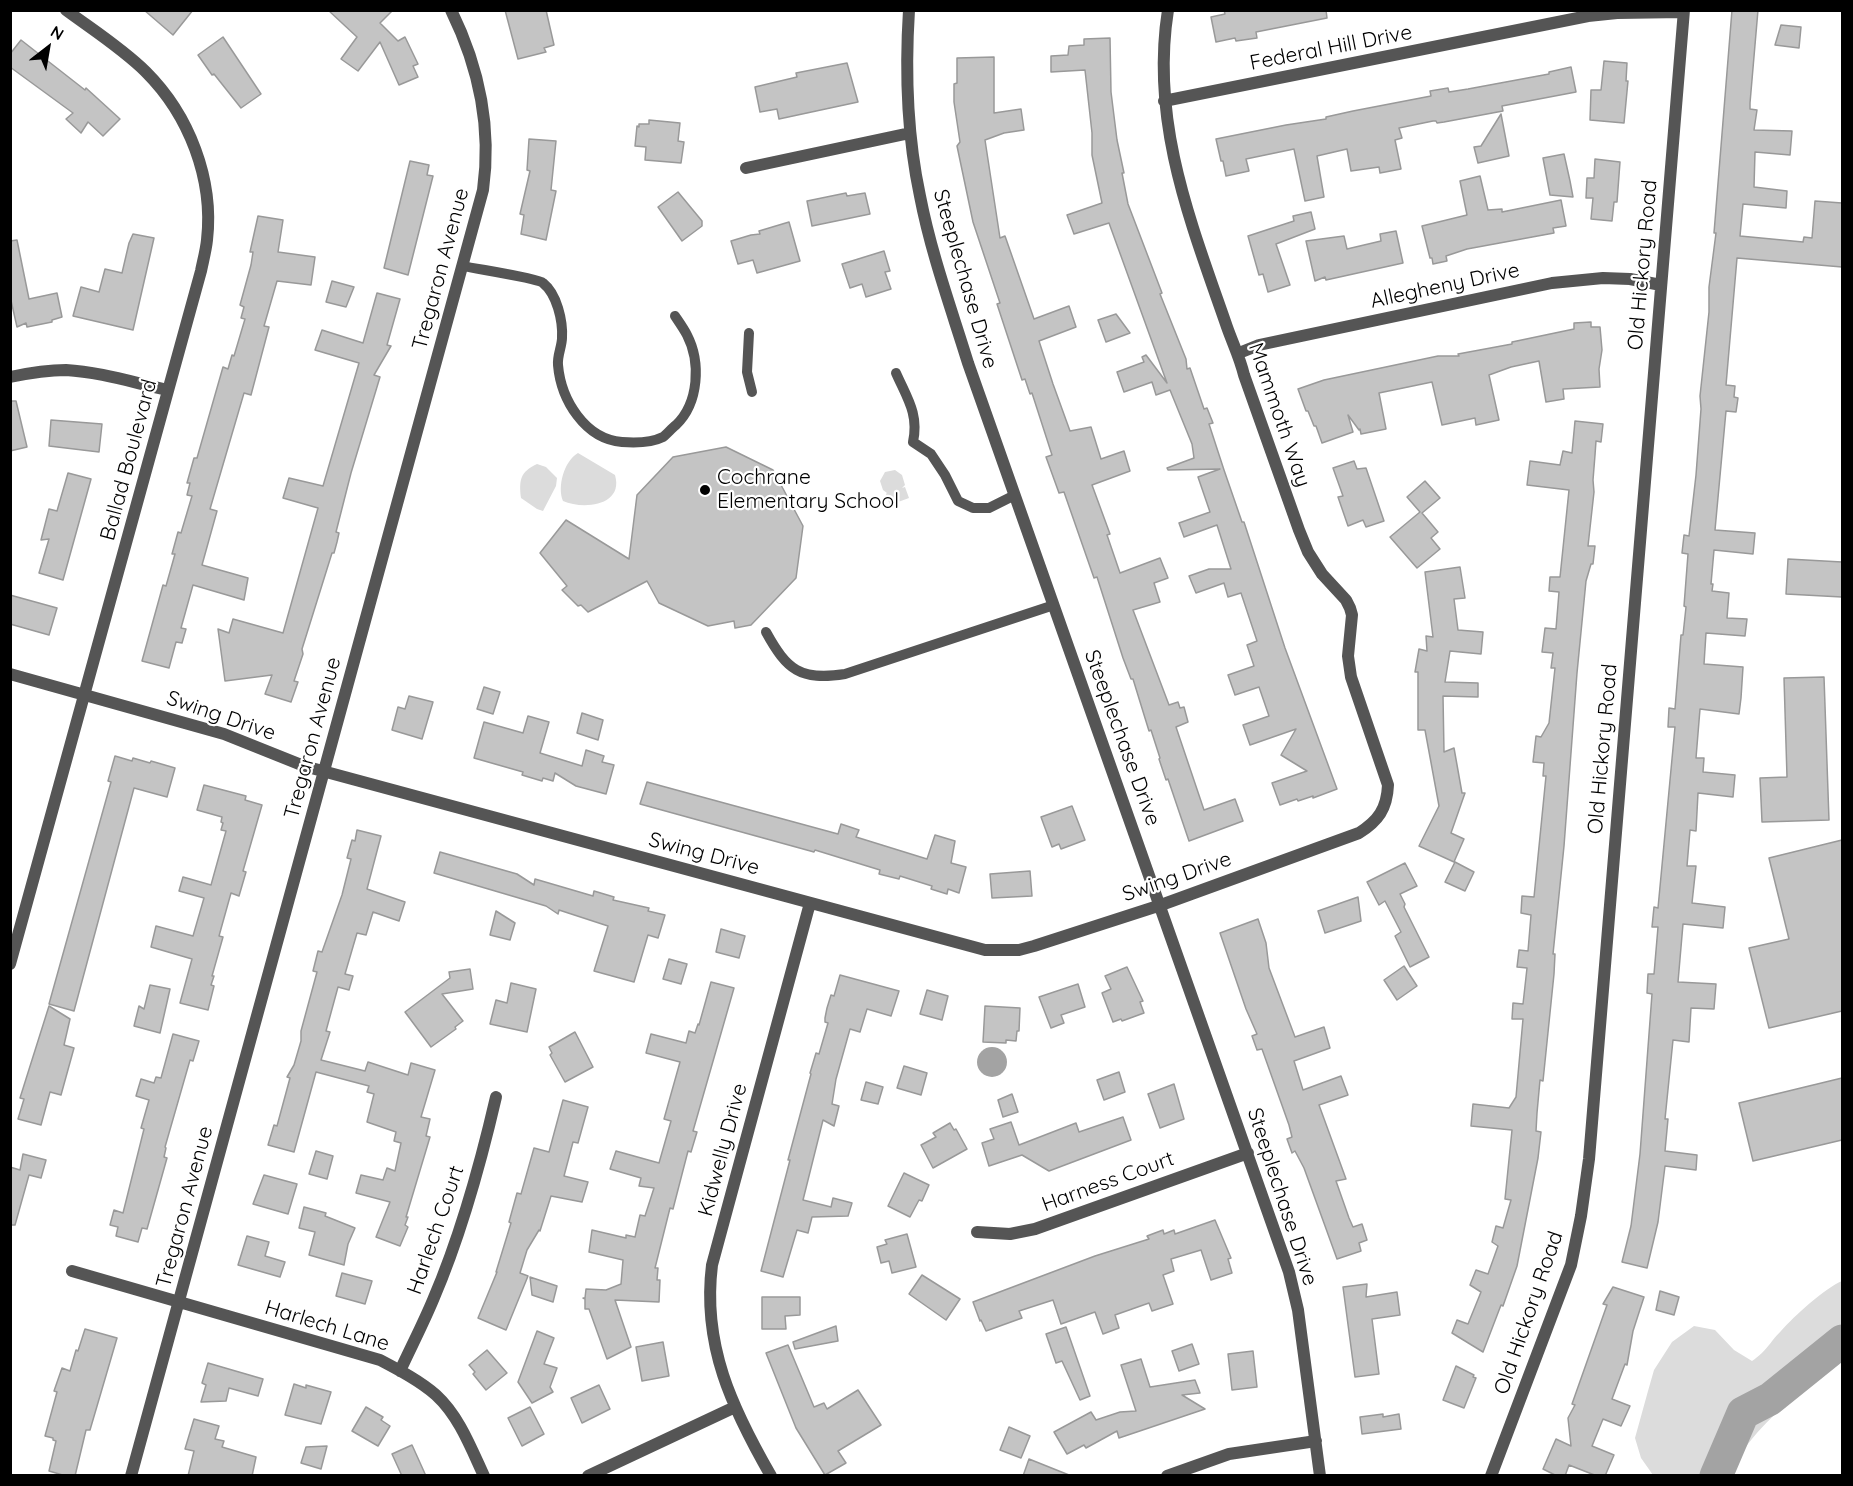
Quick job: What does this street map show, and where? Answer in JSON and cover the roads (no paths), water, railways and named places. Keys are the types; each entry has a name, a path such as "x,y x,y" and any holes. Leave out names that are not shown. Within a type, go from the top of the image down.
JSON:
{"street":[{"name":"Ballad Boulevard","path":"10,964 201,271 207,240 207,196 199,163 185,125 160,88 145,71 66,10"},
{"name":"Tregaron Avenue","path":"131,1476 483,190 486,134 483,103 463,35 451,10"},
{"name":"Steeplechase Drive","path":"909,10 906,92 910,133 919,195 933,251 968,363 1289,1272 1298,1310 1320,1476"},
{"name":"Mammoth Way","path":"1168,10 1162,44 1164,101 1168,132 1185,206 1308,552 1322,574 1346,600 1350,608 1352,615 1348,656 1351,677 1388,785 1387,797 1380,816"},
{"name":"Federal Hill Drive","path":"1164,101 1588,16 1684,11"},
{"name":"Old Hickory Road","path":"1491,1476 1571,1265 1581,1216 1590,1147 1684,11"},
{"path":"746,168 910,133"},
{"name":"Allegheny Drive","path":"1239,353 1259,345 1552,284 1603,278 1630,279 1661,285"},
{"path":"10,377 67,370 168,390"},
{"name":"Swing Drive","path":"10,674 224,734 273,755 324,771 985,950 1002,951 1034,946 1161,905 1359,833 1372,825 1380,816"},
{"name":"Kidwelly Drive","path":"771,1476 735,1407 718,1365 711,1326 712,1265 810,903"},
{"name":"Harlech Court","path":"400,1371 433,1301 456,1241 496,1098"},
{"name":"Harness Court","path":"977,1232 1010,1234 1035,1229 1248,1153"},
{"name":"Harlech Lane","path":"72,1271 380,1360 436,1395 460,1427 484,1476"},
{"path":"588,1476 735,1407"},
{"path":"1167,1476 1229,1454 1316,1441"}],"lane":[{"path":"463,266 542,282 552,293 560,314 562,337 558,363 565,394 575,414 591,431 612,441 637,443 662,437 682,419 693,399 696,377 694,355 687,336 675,316"},
{"path":"749,333 747,372 752,392"},
{"path":"896,373 914,415 916,426 914,442 931,454 958,501 973,508 988,508 1015,495"},
{"path":"766,632 778,654 792,668 809,675 829,676 846,674 1054,605"}],"waterway":[{"path":"1716,1476 1743,1413 1770,1399 1842,1341"}],"place":[{"name":"Cochrane Elementary School","path":"705,490"}]}
